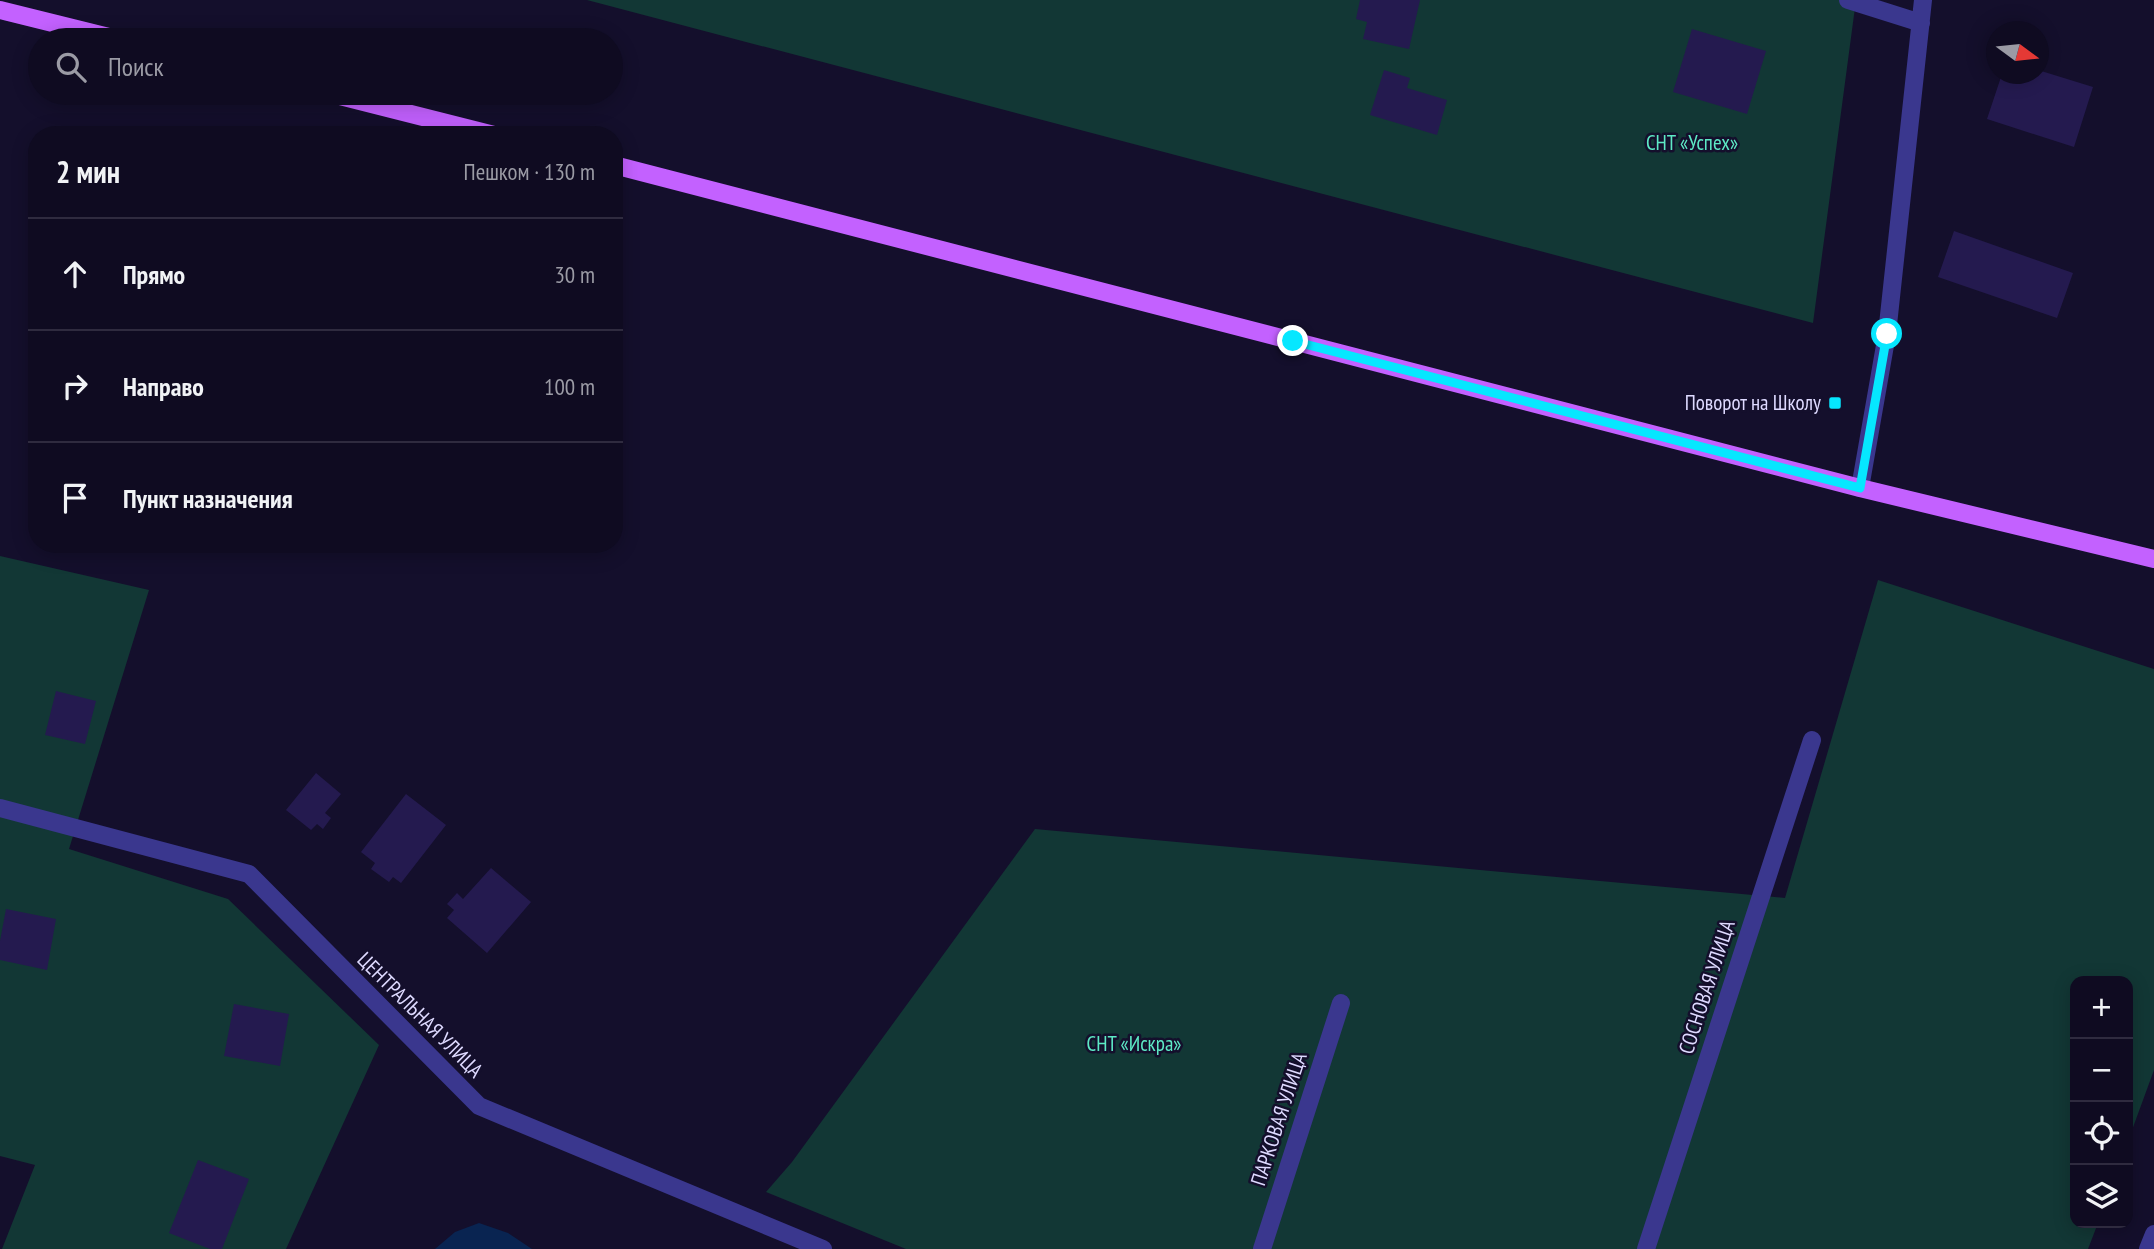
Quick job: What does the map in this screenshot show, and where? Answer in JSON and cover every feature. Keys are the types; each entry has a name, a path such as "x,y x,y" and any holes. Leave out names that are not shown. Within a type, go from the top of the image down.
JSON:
{"main road":[{"path":"0,10 73,28"},
{"path":"375,105 458,126"},
{"path":"623,167 1860,488 2154,559"}],"street":[{"path":"1848,0 1921,23"},
{"path":"1860,488 1887,334 1923,0"},
{"name":"СОСНОВАЯ УЛИЦА","path":"1646,1249 1812,740"},
{"name":"ЦЕНТРАЛЬНАЯ УЛИЦА","path":"0,808 249,874 479,1106 822,1249"},
{"name":"ПАРКОВАЯ УЛИЦА","path":"1262,1249 1340,1003"},
{"path":"2148,1249 2154,1234"}],"green space":[{"name":"СНТ «Успех»","path":"587,0 1856,0 1813,323"},
{"path":"0,556 149,590 69,849 228,899 379,1045 286,1249 2,1249 35,1165 0,1156"},
{"name":"СНТ «Искра»","path":"1878,580 2154,669 2154,1070 2133,1127 2133,976 2070,976 2070,1228 2096,1228 2088,1249 906,1249 766,1192 792,1162 1035,829 1785,898"}],"water":[{"path":"479,1223 508,1233 532,1249 435,1249 455,1232"}],"building":[{"path":"1360,0 1420,0 1409,49 1363,39 1367,22 1356,19"},
{"path":"1692,29 1766,51 1747,114 1673,92"},
{"path":"1384,70 1410,78 1407,88 1447,100 1437,135 1370,115"},
{"path":"2049,73 2093,87 2074,147 1987,119 1999,84 2049,84"},
{"path":"1954,231 2073,273 2057,318 1938,277"},
{"path":"56,691 96,701 85,744 45,735"},
{"path":"316,773 341,794 325,813 331,818 323,829 317,824 311,830 286,810"},
{"path":"406,794 446,825 401,883 393,877 389,882 371,869 375,863 361,852"},
{"path":"491,868 531,902 487,953 447,918 454,910 447,904 457,893 463,899"},
{"path":"6,909 56,919 47,970 0,960 0,941"},
{"path":"234,1004 289,1014 280,1066 224,1056"},
{"path":"198,1160 249,1179 222,1249 210,1249 169,1233"}],"place":[{"name":"Поворот на Школу","path":"1835,403"}],"route":[{"path":"1293,341 1860,488 1887,334"}]}
